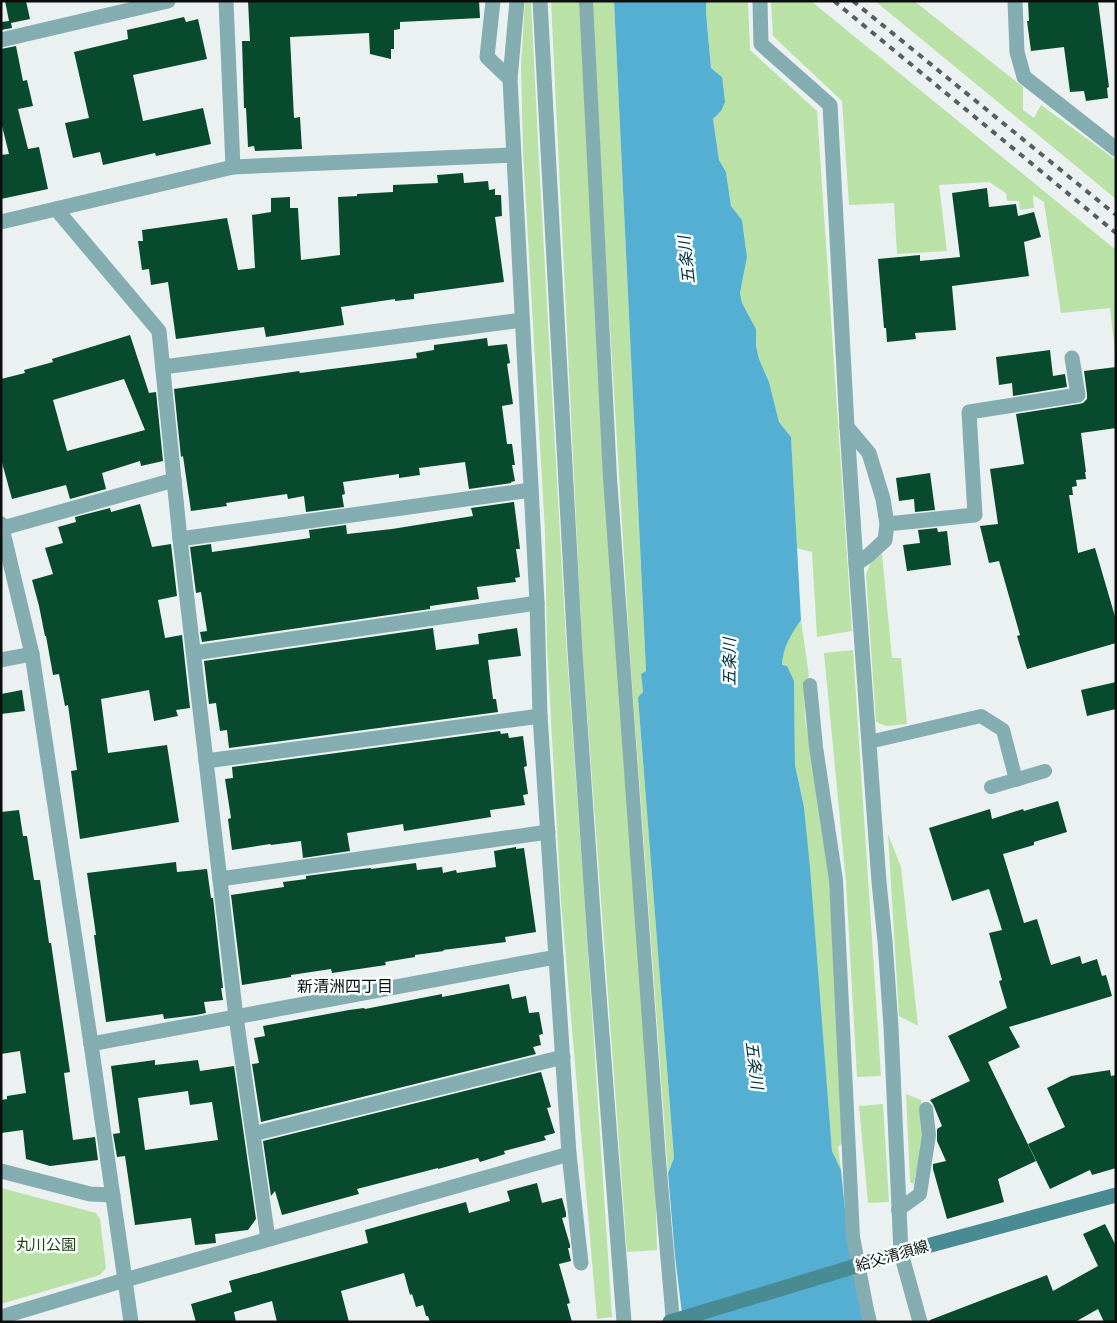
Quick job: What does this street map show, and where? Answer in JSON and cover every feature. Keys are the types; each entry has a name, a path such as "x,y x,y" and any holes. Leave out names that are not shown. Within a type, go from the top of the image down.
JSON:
{"main road":[{"name":"給父清須線","path":"671,1322 893,1255 1116,1194"}],"street":[{"path":"1,40 168,1"},
{"path":"226,1 233,167"},
{"path":"493,1 488,57 510,79"},
{"path":"517,1 510,79 537,603 540,716 569,1154 581,1263"},
{"path":"540,1 575,651 624,1322"},
{"path":"760,1 761,44 830,105 856,564 879,882 890,1005 898,1210 893,1255 920,1322"},
{"path":"1014,1 1017,52 1024,77 1116,150"},
{"path":"1,222 233,167 513,155"},
{"path":"56,209 159,331 180,539 236,1016 268,1239"},
{"path":"163,367 522,320"},
{"path":"887,524 975,515 969,412 1078,395 1072,358"},
{"path":"847,427 868,453 883,499 887,524 885,540 856,564"},
{"path":"131,1322 32,654 2,526 174,480"},
{"path":"180,539 531,490"},
{"path":"194,653 537,603"},
{"path":"1,660 32,654"},
{"path":"206,761 540,716"},
{"path":"220,879 548,832"},
{"path":"91,1044 556,957"},
{"path":"253,1134 563,1057"},
{"path":"1,1317 569,1154"},
{"path":"1,1171 90,1194 113,1195"}],"lane":[{"path":"586,1 610,478 671,1322"},
{"path":"810,685 816,747 836,880 853,1237 870,1322"},
{"path":"869,742 981,716 1003,730 1016,780"},
{"path":"991,787 1045,771"},
{"path":"898,1210 920,1194 929,1134 926,1109"}],"green space":[{"path":"525,1 531,1 566,641 612,1317 597,1319 561,901 547,647 545,532 523,152 521,65"},
{"path":"551,1 580,1 655,1169 657,1250 627,1252 582,643"},
{"path":"590,1 614,1 646,671 641,674 643,692 638,697 674,1158 668,1173 630,654"},
{"path":"706,1 748,1 750,50 817,111 852,631 817,637 812,552 797,548 791,437 779,422 769,382 759,359 756,346 756,329 742,303 740,293 747,257 742,220 731,206 726,172 719,160 713,119 721,111 722,77 711,68"},
{"path":"771,1 811,1 1116,250 1116,352 1110,308 1061,313 1044,202 1033,195 1034,208 1020,210 1019,201 1007,201 1006,193 989,182 939,185 947,251 897,254 894,203 849,205 842,101 773,36"},
{"path":"875,1 914,1 1023,87 1023,110 1034,118 1041,105 1116,160 1116,199"},
{"path":"882,554 892,658 901,658 907,724 886,726 876,722 866,575 870,564"},
{"path":"801,620 809,676 804,685 805,719 829,878 843,1142 838,1147 841,1170 832,1151 804,807 795,765 794,681 782,665 783,654 790,635"},
{"path":"853,650 881,1076 857,1077 846,882 824,653"},
{"path":"888,834 901,867 918,1026 899,1016"},
{"path":"906,1094 921,1100 924,1133 914,1184 910,1182"},
{"path":"883,1104 889,1202 868,1203 859,1106"},
{"name":"丸川公園","path":"1,1188 96,1213 100,1219 106,1268 100,1275 1,1304"}],"water":[{"name":"五条川","path":"614,1 706,1 711,68 722,77 725,102 721,111 713,119 719,160 726,172 731,206 742,220 747,257 740,293 742,303 756,329 756,346 759,359 769,382 779,422 791,437 801,620 788,641 782,665 787,666 794,681 795,765 804,807 810,868 832,1151 841,1170 848,1239 863,1322 683,1322 668,1173 674,1158 638,697 643,692 641,674 646,671"}],"building":[{"path":"5,1 26,1 30,19 11,23 12,28 1,30 1,22 9,21"},
{"path":"248,1 479,1 480,18 400,22 400,29 394,30 394,49 391,49 391,59 370,54 369,33 290,37 294,118 300,117 302,149 255,151 254,146 248,147 246,108 244,108 242,41 250,41"},
{"path":"1028,1 1098,1 1109,87 1107,88 1108,98 1086,101 1084,91 1070,92 1064,47 1031,51 1027,21 1029,21"},
{"path":"184,17 186,22 198,19 207,59 133,75 143,121 203,108 211,144 156,156 155,153 103,165 100,152 73,158 65,123 89,118 74,52 128,39 127,30"},
{"path":"16,46 23,81 27,80 33,106 18,109 28,149 39,147 48,189 1,199 1,155 9,154 1,122 1,49"},
{"path":"463,173 464,183 488,181 489,190 495,189 495,195 501,195 502,216 495,217 504,282 414,294 414,299 395,301 395,299 341,307 344,325 266,337 264,327 176,339 168,282 151,285 149,269 142,270 138,241 143,241 142,230 227,218 238,270 255,268 252,215 271,212 271,198 290,197 290,208 298,208 301,260 340,255 338,197 393,192 393,185 438,183 437,175"},
{"path":"987,188 989,207 1016,204 1018,216 1034,212 1041,237 1024,242 1029,276 952,286 956,330 915,333 916,339 887,342 878,259 920,255 920,261 960,257 952,193"},
{"path":"130,335 149,393 156,392 163,461 141,466 140,461 102,473 106,489 70,499 66,485 12,499 1,459 1,379 25,373 24,370 53,362 52,359","holes":["124,379 145,430 67,451 53,400"]},
{"path":"487,338 488,346 507,344 510,363 507,364 513,404 502,406 507,444 512,444 515,465 512,465 515,481 469,489 465,462 419,468 420,475 399,478 399,474 343,482 345,494 342,495 344,507 306,512 304,496 288,499 287,494 226,503 227,506 191,511 183,456 181,457 174,389 299,371 300,373 417,358 416,353 434,350 434,345"},
{"path":"1050,350 1053,376 1065,374 1067,387 1013,396 1012,383 999,385 996,357"},
{"path":"1116,367 1116,428 1081,433 1086,479 1076,480 1077,486 1072,487 1073,495 1069,495 1078,553 1095,548 1116,620 1116,643 1027,669 1017,636 1020,635 999,561 989,563 980,526 998,524 990,469 1024,464 1016,414 1083,403 1087,399 1084,371"},
{"path":"930,473 935,510 915,512 914,499 899,501 896,478"},
{"path":"514,502 520,549 516,549 520,577 515,578 516,582 477,587 479,599 430,606 430,609 202,642 200,632 207,631 201,592 196,593 190,547 211,544 212,552 310,538 309,530 346,525 347,534 392,529 473,516 471,508"},
{"path":"140,504 152,547 171,544 177,596 158,600 165,638 182,635 190,708 176,710 178,716 154,721 149,690 101,699 108,753 167,745 179,822 80,839 71,771 77,770 68,705 65,706 59,674 53,675 46,636 32,580 53,574 45,548 63,543 58,527 76,522 75,517 110,508 111,512"},
{"path":"937,528 938,532 947,531 951,565 907,571 903,545 920,543 918,530"},
{"path":"433,628 436,650 479,644 478,634 517,628 521,656 488,660 493,699 496,699 498,712 229,748 227,730 220,731 216,703 209,704 204,661"},
{"path":"1116,682 1116,709 1087,716 1081,690"},
{"path":"22,690 25,711 1,714 1,694"},
{"path":"500,731 501,734 508,733 509,738 523,736 527,766 524,767 528,794 523,795 525,805 490,810 491,817 404,831 403,824 347,833 350,851 303,858 301,841 232,850 228,819 231,818 225,779 233,778 232,767"},
{"path":"1058,801 1067,832 1034,842 1034,845 1003,854 1024,923 1037,919 1051,965 1080,956 1082,964 1097,959 1102,976 1106,975 1112,996 1009,1027 1020,1047 988,1062 1036,1161 998,1179 1004,1202 947,1219 933,1169 933,1164 946,1161 937,1141 937,1129 942,1126 930,1100 970,1081 948,1036 1007,1008 999,981 1002,980 989,933 1002,930 989,889 952,901 929,828 990,809 992,819"},
{"path":"19,810 23,836 27,836 34,880 40,880 49,943 51,943 70,1072 64,1073 73,1140 95,1137 98,1160 50,1166 26,1159 23,1130 1,1133 1,1100 7,1099 7,1096 26,1093 20,1051 1,1054 1,812"},
{"path":"516,847 516,849 524,848 536,932 505,937 506,942 415,955 415,957 385,962 386,965 332,973 331,969 242,985 231,895 284,887 283,882 306,879 306,876 416,863 417,870 442,867 443,873 456,870 457,873 496,867 494,851"},
{"path":"176,862 177,872 207,869 211,898 213,898 223,1000 204,1002 206,1013 196,1015 164,1019 163,1014 106,1022 87,873"},
{"path":"509,984 512,999 526,996 529,1013 539,1012 543,1034 539,1035 541,1045 533,1047 536,1054 261,1122 252,1064 259,1063 254,1038 265,1036 263,1026 442,994 442,997"},
{"path":"155,1060 155,1065 198,1060 200,1071 234,1066 256,1219 248,1230 215,1234 216,1243 195,1245 191,1218 135,1225 125,1156 117,1157 113,1134 120,1133 111,1066","holes":["188,1091 190,1105 212,1102 218,1140 145,1150 138,1098"]},
{"path":"1110,1070 1111,1076 1116,1075 1116,1168 1092,1175 1090,1170 1050,1189 1028,1144 1065,1127 1047,1088 1071,1076"},
{"path":"541,1072 551,1107 547,1108 555,1133 544,1136 546,1140 504,1151 505,1154 480,1162 478,1158 357,1189 359,1194 282,1215 275,1191 271,1196 263,1141"},
{"path":"537,1183 542,1203 562,1198 566,1213 566,1217 562,1218 570,1245 570,1248 568,1248 571,1261 559,1264 570,1303 567,1304 572,1322 430,1322 423,1305 416,1307 412,1294 410,1295 404,1273 341,1291 349,1322 277,1322 272,1301 234,1312 236,1322 196,1322 191,1304 232,1292 229,1281 368,1243 365,1230 466,1202 469,1213 510,1201 507,1191"},
{"path":"1105,1224 1116,1246 1116,1322 1104,1322 1098,1309 1075,1322 930,1322 930,1320 1047,1275 1053,1291 1098,1266 1083,1234"}],"railway":[{"path":"834,1 1116,233"},
{"path":"853,1 1116,215"}],"district":[{"name":"新清洲四丁目","path":"345,986"}]}
